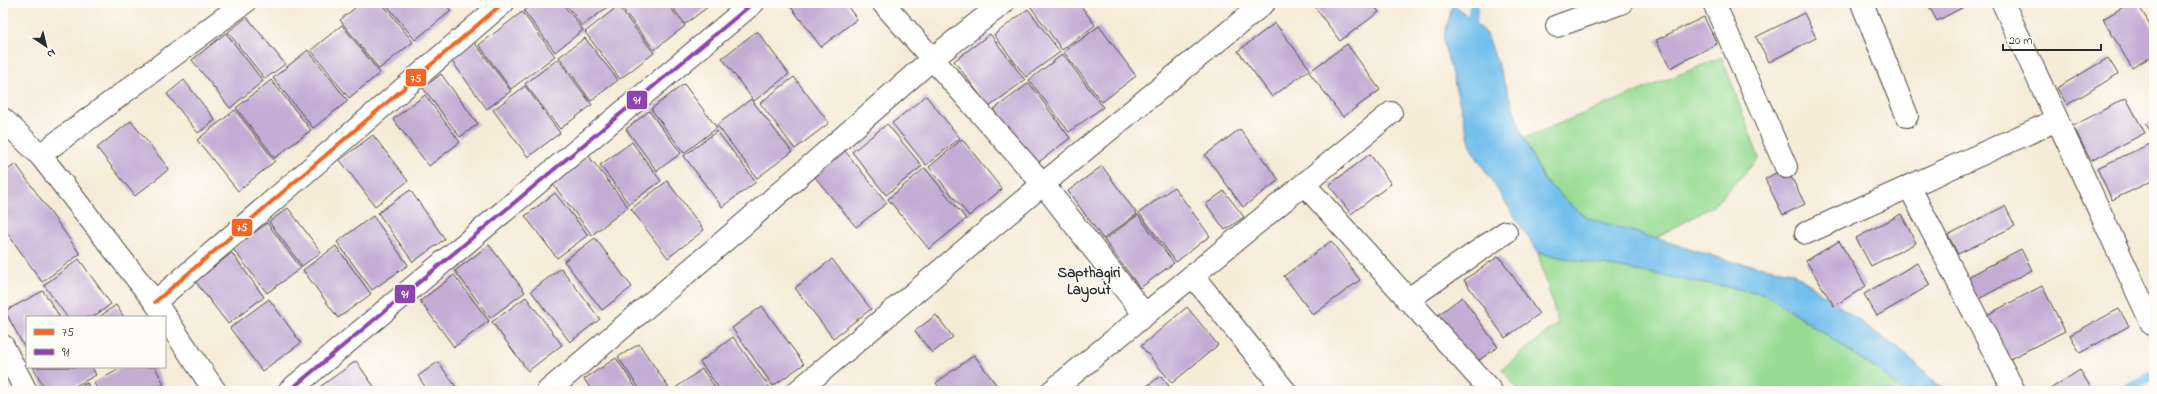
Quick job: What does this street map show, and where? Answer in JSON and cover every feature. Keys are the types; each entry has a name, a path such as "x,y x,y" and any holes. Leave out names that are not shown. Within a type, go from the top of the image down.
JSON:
{"street":[{"path":"40,155 244,3"},
{"path":"156,302 503,3"},
{"path":"289,391 753,3"},
{"path":"883,3 1043,184 1145,314"},
{"path":"548,391 743,225 932,59 1003,3"},
{"path":"798,391 1043,184 1264,3"},
{"path":"1557,26 1621,3"},
{"path":"1714,3 1786,167"},
{"path":"1862,3 1907,116"},
{"path":"2003,3 2152,324"},
{"path":"1066,387 1145,314 1391,113"},
{"path":"3,119 40,155 156,302 165,316"},
{"path":"1806,233 2057,120"},
{"path":"1304,184 1407,300 1491,391"},
{"path":"1909,186 2014,391"},
{"path":"1407,300 1506,232"},
{"path":"1193,276 1284,391"},
{"path":"166,317 215,391"},
{"path":"3,346 26,391"}],"green space":[{"path":"1722,57 1759,158 1713,206 1655,239 1585,217 1543,179 1524,138"},
{"path":"1538,253 1766,294 1886,376 1902,391 1519,391 1502,369 1558,323"}],"water":[{"path":"1453,3 1487,34 1524,138 1543,179 1585,217 1734,262 1792,272 1900,350 1945,391 1902,391 1886,376 1766,294 1538,253 1472,150 1443,40"}],"building":[{"path":"361,3 382,3 413,42 379,69 340,20"},
{"path":"385,3 445,3 451,11 415,40"},
{"path":"534,3 562,3 583,30 555,52 524,11"},
{"path":"565,3 613,3 582,26"},
{"path":"622,3 667,3 685,26 654,50 620,5"},
{"path":"670,3 713,3 685,24"},
{"path":"788,3 845,3 857,19 821,47"},
{"path":"1028,3 1079,3 1095,25 1062,50"},
{"path":"1312,3 1372,3 1379,12 1340,41"},
{"path":"1927,3 1971,3 1937,21"},
{"path":"2130,3 2137,3 2154,31 2154,55 2132,68 2103,19"},
{"path":"618,6 654,53 620,79 585,32"},
{"path":"1028,9 1060,52 1026,77 994,35"},
{"path":"522,12 555,56 511,89 479,45"},
{"path":"1804,13 1816,38 1769,62 1756,37"},
{"path":"247,17 285,64 265,79 228,32"},
{"path":"1704,17 1717,44 1670,68 1656,40"},
{"path":"1275,23 1310,69 1272,97 1238,51"},
{"path":"342,25 380,73 349,98 311,50"},
{"path":"1099,26 1136,76 1102,102 1064,52"},
{"path":"757,31 789,74 754,101 722,58"},
{"path":"226,33 263,81 230,108 192,60"},
{"path":"990,34 1025,80 989,107 954,61"},
{"path":"585,38 618,80 591,101 559,57"},
{"path":"474,42 511,91 487,109 451,60"},
{"path":"1347,44 1380,90 1343,117 1309,72"},
{"path":"308,50 348,101 313,128 273,78"},
{"path":"1063,54 1103,107 1069,132 1029,80"},
{"path":"2108,58 2118,74 2067,105 2057,88"},
{"path":"558,59 592,105 560,129 525,84"},
{"path":"441,74 478,124 460,137 423,88"},
{"path":"794,77 829,123 795,149 760,103"},
{"path":"184,80 215,120 198,133 167,94"},
{"path":"271,80 311,130 275,158 236,108"},
{"path":"1029,83 1070,138 1035,165 993,110"},
{"path":"684,84 717,128 684,153 651,109"},
{"path":"525,86 560,133 528,157 493,110"},
{"path":"425,95 460,142 429,166 393,119"},
{"path":"926,96 960,138 926,165 892,123"},
{"path":"2126,98 2145,133 2091,161 2073,126"},
{"path":"751,99 792,152 757,178 717,125"},
{"path":"235,110 275,161 238,191 197,140"},
{"path":"649,111 681,153 657,171 626,129"},
{"path":"2154,119 2154,137 2146,124"},
{"path":"131,121 169,169 135,196 97,148"},
{"path":"887,124 922,166 886,195 852,152"},
{"path":"1240,129 1279,180 1243,207 1205,155"},
{"path":"717,131 756,182 722,207 684,156"},
{"path":"373,135 408,181 375,206 340,160"},
{"path":"962,139 1002,189 969,216 929,167"},
{"path":"632,142 661,181 629,204 600,165"},
{"path":"2150,144 2154,152 2154,180 2112,200 2097,168"},
{"path":"845,151 887,203 856,227 814,176"},
{"path":"1370,154 1391,184 1351,214 1329,185"},
{"path":"588,155 628,207 592,235 552,183"},
{"path":"16,164 80,254 42,282 3,227 3,173"},
{"path":"1102,166 1137,214 1103,239 1068,191"},
{"path":"1786,167 1805,204 1783,215 1765,179"},
{"path":"925,168 966,219 929,249 888,199"},
{"path":"667,181 704,230 668,258 631,209"},
{"path":"1174,187 1210,236 1176,262 1139,213"},
{"path":"410,190 445,239 413,262 378,213"},
{"path":"1224,191 1244,217 1225,230 1206,204"},
{"path":"555,193 588,235 557,258 525,216"},
{"path":"2005,206 2015,226 1958,254 1948,235"},
{"path":"288,208 321,252 302,266 269,222"},
{"path":"1901,214 1916,243 1871,266 1856,238"},
{"path":"1138,215 1174,263 1140,288 1104,240"},
{"path":"373,216 408,265 372,290 337,242"},
{"path":"267,223 301,268 267,293 233,249"},
{"path":"595,238 632,287 602,310 564,261"},
{"path":"1331,241 1360,280 1313,315 1284,276"},
{"path":"1839,241 1866,286 1834,306 1806,261"},
{"path":"489,245 525,292 490,318 455,271"},
{"path":"336,246 371,294 338,318 303,270"},
{"path":"2021,249 2032,270 1977,300 1966,278"},
{"path":"232,253 264,297 228,324 195,281"},
{"path":"1499,256 1539,314 1505,338 1464,280"},
{"path":"79,259 111,304 94,316 66,316 44,285"},
{"path":"832,259 871,309 833,338 795,288"},
{"path":"1917,263 1930,285 1877,316 1864,294"},
{"path":"561,268 600,319 570,342 531,291"},
{"path":"454,275 489,321 454,347 420,301"},
{"path":"2042,286 2065,331 2010,359 1987,315"},
{"path":"43,291 59,316 26,316 26,350 5,311"},
{"path":"526,297 562,345 528,371 492,322"},
{"path":"1462,297 1498,347 1469,367 1434,318"},
{"path":"269,299 301,343 262,371 230,328"},
{"path":"116,305 123,316 100,316"},
{"path":"762,306 804,364 773,386 732,328"},
{"path":"1187,307 1218,345 1172,383 1141,346"},
{"path":"2119,309 2129,326 2080,353 2070,335"},
{"path":"936,315 953,337 932,353 915,331"},
{"path":"733,337 770,388 767,391 721,391 700,362"},
{"path":"639,344 669,388 664,391 641,391 618,357"},
{"path":"974,355 1001,391 942,391 936,383"},
{"path":"616,358 638,391 592,391 584,379"},
{"path":"356,361 377,391 314,391"},
{"path":"438,362 459,391 428,391 418,376"},
{"path":"34,368 92,368 96,375 66,391 46,391"},
{"path":"121,368 156,368 164,384 151,391 99,391 94,383"},
{"path":"702,369 718,391 671,391"},
{"path":"2080,370 2093,391 2047,391"},
{"path":"1161,376 1173,391 1140,391"},
{"path":"87,383 91,391 71,391"}],"waterway":[{"path":"1471,34 1474,3"},
{"path":"2124,391 2154,374"}],"transit line":[{"name":"75","path":"155,302 503,3"},
{"name":"91","path":"289,391 753,3"}],"district":[{"name":"Sapthagiri Layout","path":"1089,282"}]}
